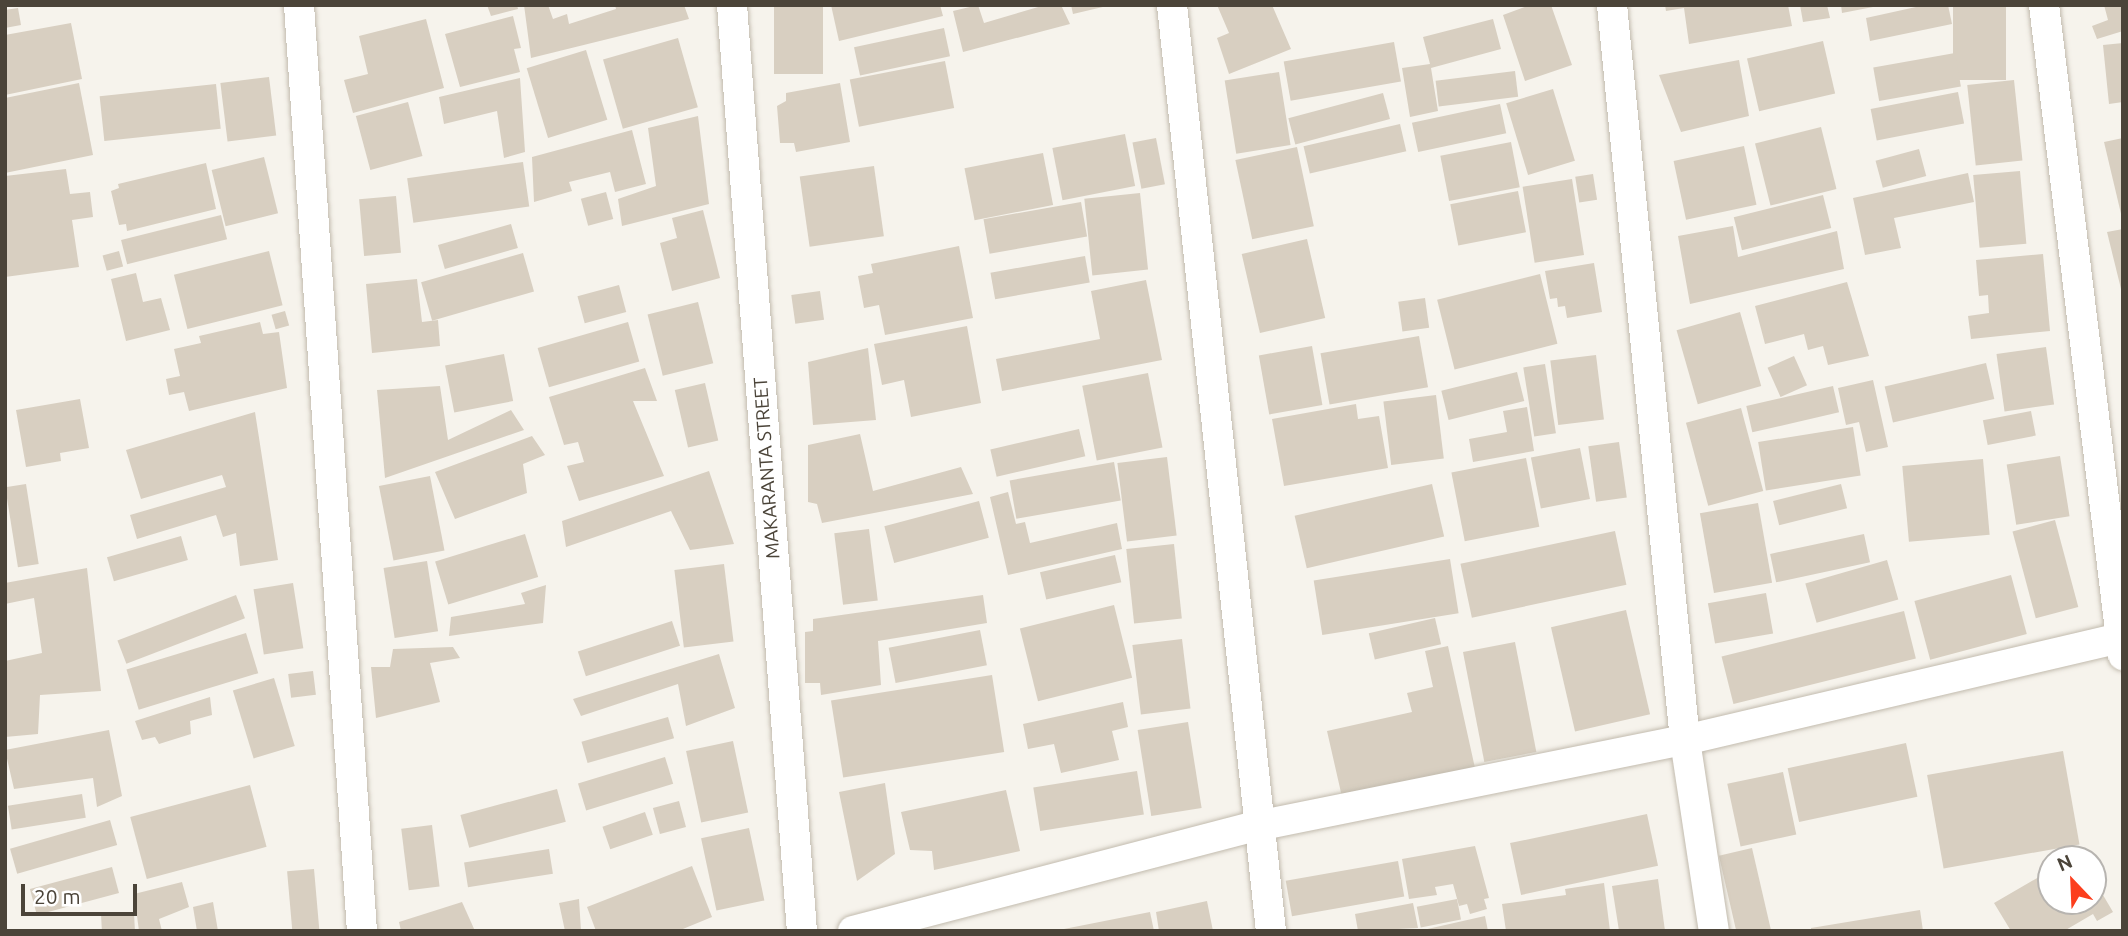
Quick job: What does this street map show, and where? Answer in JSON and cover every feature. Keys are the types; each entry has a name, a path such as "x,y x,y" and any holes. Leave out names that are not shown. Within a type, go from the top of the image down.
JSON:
{"street":[{"path":"299,5 362,931"},
{"name":"MAKARANTA STREET","path":"732,5 802,931"},
{"path":"1172,5 1257,826 1271,931"},
{"path":"1612,5 1685,740 1714,931"},
{"path":"853,931 1257,826 1685,740 2122,643 2044,5"}],"building":[{"path":"487,5 517,5 518,9 491,16"},
{"path":"524,5 548,5 553,19 567,14 569,24 616,9 615,5 684,5 689,19 531,58"},
{"path":"774,5 823,5 823,74 774,74"},
{"path":"831,5 940,5 943,16 839,41"},
{"path":"978,5 984,23 1045,5 1061,5 1070,24 963,52 953,11"},
{"path":"1071,5 1107,5 1107,6 1073,14"},
{"path":"1217,5 1272,5 1291,49 1229,74 1217,38 1229,33"},
{"path":"1530,5 1551,5 1572,65 1525,81 1503,15"},
{"path":"1665,5 1788,5 1792,26 1689,44 1684,8 1666,11"},
{"path":"1800,5 1827,5 1830,18 1803,22"},
{"path":"1841,5 1873,5 1873,7 1842,13"},
{"path":"1925,5 1948,5 1952,24 1870,41 1866,18"},
{"path":"1953,5 2006,5 2006,80 1953,80"},
{"path":"2104,5 2123,5 2123,31 2097,39 2092,26 2108,20"},
{"path":"18,8 21,25 5,28 5,10"},
{"path":"513,16 521,48 514,49 520,72 460,87 445,34"},
{"path":"426,19 444,88 353,113 344,80 368,74 359,36"},
{"path":"1493,19 1501,49 1431,68 1438,111 1410,117 1402,68 1430,64 1423,37"},
{"path":"71,23 82,79 5,95 5,35"},
{"path":"944,28 950,56 860,75 854,47"},
{"path":"678,38 698,107 623,129 603,59"},
{"path":"1823,41 1835,94 1759,111 1747,59"},
{"path":"1394,42 1401,81 1291,101 1284,61"},
{"path":"2123,43 2123,102 2109,104 2103,45"},
{"path":"586,50 607,120 548,138 527,68"},
{"path":"1955,53 1961,86 1879,101 1873,67"},
{"path":"1739,60 1749,116 1681,132 1659,75"},
{"path":"945,61 954,108 859,127 850,80"},
{"path":"1515,71 1518,97 1439,107 1436,81"},
{"path":"1279,72 1291,145 1236,154 1225,81"},
{"path":"269,77 276,136 228,142 220,83"},
{"path":"520,78 525,152 504,158 497,111 444,124 439,97"},
{"path":"2014,80 2022,161 1976,165 1967,85"},
{"path":"79,83 93,155 5,173 5,98"},
{"path":"840,83 850,142 796,152 794,143 780,143 777,106 786,101 786,93"},
{"path":"216,84 221,129 104,141 100,96"},
{"path":"1553,89 1575,161 1528,175 1506,103"},
{"path":"1958,92 1964,123 1877,140 1871,109"},
{"path":"1383,93 1390,119 1295,144 1288,118"},
{"path":"408,102 422,156 370,170 356,116"},
{"path":"1500,104 1506,133 1418,152 1412,123"},
{"path":"698,116 709,204 622,226 618,199 656,186 648,128"},
{"path":"1400,124 1406,151 1310,174 1304,146"},
{"path":"1821,127 1836,189 1771,206 1755,143"},
{"path":"632,130 646,184 615,192 610,172 569,182 572,191 534,202 532,157"},
{"path":"1125,134 1135,186 1062,200 1052,148"},
{"path":"1156,138 1165,184 1141,189 1132,143"},
{"path":"2123,138 2123,217 2122,218 2104,142"},
{"path":"1511,142 1520,187 1449,201 1440,156"},
{"path":"1744,146 1756,205 1686,220 1674,161"},
{"path":"1297,147 1314,226 1252,239 1235,160"},
{"path":"1919,149 1926,176 1883,188 1876,161"},
{"path":"1043,153 1053,205 975,220 964,168"},
{"path":"264,157 278,213 226,226 212,170"},
{"path":"523,162 529,207 413,223 407,178"},
{"path":"206,163 216,209 127,231 126,224 119,225 111,191 119,188 118,184"},
{"path":"874,166 884,236 810,247 800,176"},
{"path":"66,169 70,194 90,192 93,217 72,220 79,267 5,277 5,176"},
{"path":"2020,171 2026,244 1980,248 1973,175"},
{"path":"1968,173 1974,202 1894,218 1901,248 1865,255 1853,198"},
{"path":"1593,174 1597,200 1579,202 1575,177"},
{"path":"1572,179 1584,255 1535,263 1523,187"},
{"path":"1518,191 1526,232 1458,245 1450,204"},
{"path":"606,192 613,219 588,226 581,199"},
{"path":"1140,193 1148,270 1092,275 1084,199"},
{"path":"1823,195 1831,228 1742,250 1734,217"},
{"path":"396,196 401,253 364,256 359,199"},
{"path":"1081,202 1087,236 990,254 984,219"},
{"path":"703,210 720,278 672,291 660,243 677,238 672,218"},
{"path":"221,215 227,239 127,264 121,240"},
{"path":"511,224 518,248 445,269 438,245"},
{"path":"1733,226 1738,257 1837,231 1844,269 1690,304 1678,236"},
{"path":"2123,229 2123,293 2122,293 2107,232"},
{"path":"1307,239 1325,318 1260,333 1242,254"},
{"path":"959,246 973,318 885,335 879,305 864,308 858,276 873,273 871,264"},
{"path":"119,251 123,266 107,271 103,255"},
{"path":"269,251 283,305 187,329 174,275"},
{"path":"523,253 534,291 432,321 421,282"},
{"path":"2043,254 2050,331 1971,339 1968,316 1989,313 1988,295 1979,296 1976,260"},
{"path":"1085,256 1090,283 995,299 990,273"},
{"path":"1594,263 1602,312 1567,318 1565,306 1558,307 1557,298 1550,299 1545,271"},
{"path":"136,273 143,302 161,298 170,330 126,341 111,279"},
{"path":"1540,274 1557,344 1455,370 1437,300"},
{"path":"417,279 422,322 438,320 440,346 372,353 366,284"},
{"path":"1146,280 1162,360 1002,391 996,359 1100,339 1091,291"},
{"path":"1847,282 1869,356 1828,365 1823,346 1808,350 1804,334 1765,344 1755,306"},
{"path":"619,285 626,312 585,323 577,296"},
{"path":"820,291 824,320 795,324 791,295"},
{"path":"1425,298 1429,328 1402,331 1398,302"},
{"path":"698,302 713,363 663,376 648,315"},
{"path":"285,311 289,325 276,329 272,315"},
{"path":"1740,312 1761,386 1698,404 1677,330"},
{"path":"260,322 263,334 279,332 287,388 189,411 184,392 169,395 166,379 180,376 174,349 201,343 199,336"},
{"path":"628,322 639,361 549,387 538,348"},
{"path":"967,326 981,403 911,417 904,380 882,385 874,344"},
{"path":"1419,336 1428,387 1330,405 1321,353"},
{"path":"1312,346 1322,405 1269,414 1259,355"},
{"path":"2046,347 2054,404 2005,411 1996,354"},
{"path":"868,348 876,420 813,425 808,362"},
{"path":"504,354 513,401 454,413 445,365"},
{"path":"1596,355 1604,420 1558,425 1550,361"},
{"path":"1794,356 1807,385 1781,397 1768,368"},
{"path":"1986,363 1994,399 1893,422 1885,386"},
{"path":"1545,364 1556,433 1534,437 1523,367"},
{"path":"645,368 657,401 633,401 664,476 579,501 567,466 584,462 578,442 564,445 549,397"},
{"path":"1517,372 1524,401 1449,420 1441,391"},
{"path":"1148,373 1163,448 1097,460 1082,386"},
{"path":"1873,380 1888,447 1866,452 1859,422 1846,425 1838,388"},
{"path":"705,383 718,440 688,447 675,390"},
{"path":"440,386 448,440 511,410 524,430 385,478 377,390"},
{"path":"1833,386 1839,412 1752,432 1746,406"},
{"path":"1436,395 1444,459 1391,465 1383,401"},
{"path":"80,399 89,448 60,453 61,461 26,467 16,410"},
{"path":"1356,404 1358,419 1379,416 1388,468 1284,486 1272,419"},
{"path":"1527,407 1534,451 1473,462 1469,439 1507,432 1503,411"},
{"path":"1741,408 1763,491 1708,506 1686,423"},
{"path":"2031,411 2036,436 1988,445 1983,420"},
{"path":"255,412 278,560 240,566 236,533 223,537 216,515 137,539 130,515 226,487 222,475 141,499 126,450"},
{"path":"1853,427 1861,475 1766,490 1758,442"},
{"path":"1079,429 1085,456 997,477 990,449"},
{"path":"860,434 873,491 961,467 973,494 822,523 817,504 808,502 808,445"},
{"path":"532,436 545,455 523,464 527,493 455,519 435,472"},
{"path":"1619,442 1627,497 1596,502 1588,446"},
{"path":"1580,448 1590,499 1541,509 1531,458"},
{"path":"2060,456 2070,516 2016,525 2007,464"},
{"path":"1167,457 1177,535 1127,542 1117,463"},
{"path":"1526,458 1539,527 1465,541 1451,473"},
{"path":"1983,459 1990,535 1909,542 1902,466"},
{"path":"1114,462 1121,500 1016,519 1010,480"},
{"path":"709,471 734,544 690,550 671,511 566,547 562,521"},
{"path":"430,476 445,551 393,561 379,486"},
{"path":"26,484 39,564 18,567 5,487"},
{"path":"1432,484 1444,537 1307,568 1295,516"},
{"path":"1841,484 1847,508 1779,525 1773,501"},
{"path":"1008,492 1016,524 1025,522 1030,543 1117,523 1122,549 1008,575 990,497"},
{"path":"979,501 989,538 894,563 884,526"},
{"path":"1758,503 1772,583 1714,593 1700,513"},
{"path":"2055,520 2078,607 2036,618 2012,531"},
{"path":"869,529 878,600 843,605 834,533"},
{"path":"1615,531 1626,585 1472,618 1460,564"},
{"path":"525,534 538,577 448,605 435,561"},
{"path":"1864,534 1870,562 1776,582 1770,554"},
{"path":"181,536 188,560 114,581 107,557"},
{"path":"1174,544 1182,619 1134,624 1126,549"},
{"path":"1115,555 1121,582 1046,600 1040,572"},
{"path":"1450,559 1459,613 1322,635 1314,581"},
{"path":"1887,560 1898,599 1817,623 1805,583"},
{"path":"427,561 438,631 395,638 384,568"},
{"path":"724,564 734,641 684,648 674,570"},
{"path":"87,568 101,691 40,695 38,734 5,737 5,661 42,653 34,598 5,604 5,583"},
{"path":"2011,575 2027,634 1930,660 1914,601"},
{"path":"293,583 303,648 264,654 253,589"},
{"path":"546,585 543,623 449,636 451,617 525,604 521,593"},
{"path":"1766,593 1773,633 1715,644 1708,603"},
{"path":"236,595 245,618 126,664 117,641"},
{"path":"983,595 987,623 878,641 881,685 821,695 820,683 805,683 805,632 813,631 813,619"},
{"path":"1114,605 1132,678 1038,701 1020,628"},
{"path":"1626,610 1650,714 1575,732 1551,627"},
{"path":"1904,611 1916,659 1733,704 1722,656"},
{"path":"1435,618 1441,644 1375,660 1369,633"},
{"path":"672,621 680,646 586,676 578,652"},
{"path":"980,630 987,665 896,683 889,648"},
{"path":"246,633 258,673 139,710 126,670"},
{"path":"1182,639 1191,708 1141,715 1132,645"},
{"path":"1515,642 1536,752 1484,762 1463,652"},
{"path":"1448,646 1475,768 1342,797 1327,731 1412,712 1407,693 1433,687 1425,651"},
{"path":"453,647 460,658 430,663 440,702 376,718 371,667 390,667 393,649"},
{"path":"719,654 735,708 686,726 678,684 581,716 573,699"},
{"path":"313,671 316,695 291,698 288,674"},
{"path":"992,675 1004,752 843,778 831,700"},
{"path":"274,678 295,746 254,758 233,691"},
{"path":"210,697 212,715 190,721 191,734 159,744 155,737 142,740 135,721"},
{"path":"1123,702 1128,727 1112,731 1119,760 1061,773 1054,744 1028,749 1023,724"},
{"path":"668,717 674,738 588,763 581,742"},
{"path":"1188,722 1202,808 1151,816 1138,730"},
{"path":"109,730 122,796 97,807 93,778 14,789 5,750"},
{"path":"733,741 748,812 701,822 686,751"},
{"path":"1906,743 1917,797 1799,822 1788,768"},
{"path":"2063,751 2079,845 2037,845 2037,852 1944,869 1927,775"},
{"path":"665,757 673,784 586,810 578,784"},
{"path":"1137,771 1144,814 1040,831 1033,787"},
{"path":"1783,772 1796,835 1741,846 1727,784"},
{"path":"885,783 895,854 857,881 839,792"},
{"path":"250,785 267,847 147,879 130,817"},
{"path":"557,789 566,822 469,848 460,815"},
{"path":"1006,790 1020,851 934,870 932,851 910,850 901,812"},
{"path":"82,794 86,818 12,829 8,806"},
{"path":"679,801 686,827 660,834 653,808"},
{"path":"645,812 653,835 610,849 602,827"},
{"path":"1647,814 1658,866 1521,895 1510,843"},
{"path":"110,820 117,845 17,874 10,849"},
{"path":"432,825 440,887 409,890 401,829"},
{"path":"749,828 764,900 716,911 701,838"},
{"path":"1475,846 1489,898 1484,899 1487,909 1470,914 1467,904 1459,906 1453,884 1435,887 1437,895 1409,899 1402,859"},
{"path":"1752,848 1771,931 1736,931 1719,856"},
{"path":"549,849 553,874 468,887 464,862"},
{"path":"1398,861 1404,896 1292,916 1286,881"},
{"path":"692,866 712,917 678,931 596,931 587,907"},
{"path":"112,867 119,893 37,915 30,889"},
{"path":"314,869 319,931 292,931 287,871"},
{"path":"2037,878 2037,915 2091,915 2064,931 2011,931 1994,903"},
{"path":"1658,879 1665,931 1619,931 1612,886"},
{"path":"182,882 189,907 159,919 162,931 139,931 134,894"},
{"path":"1604,883 1610,931 1506,931 1502,904 1566,895 1565,889"},
{"path":"579,899 581,931 565,931 559,903"},
{"path":"1457,899 1461,920 1421,927 1417,907"},
{"path":"1207,901 1213,931 1159,931 1156,912"},
{"path":"213,902 218,931 197,931 193,907"},
{"path":"462,902 475,931 401,931 399,922"},
{"path":"2107,902 2113,912 2097,921 2094,915 2107,915"},
{"path":"1413,903 1418,928 1358,931 1355,914"},
{"path":"1920,910 1923,931 1811,931 1811,928"},
{"path":"1150,912 1154,931 1064,931 1064,929"},
{"path":"134,913 135,931 102,931 101,915"},
{"path":"1485,916 1488,931 1423,931 1423,930"}]}
